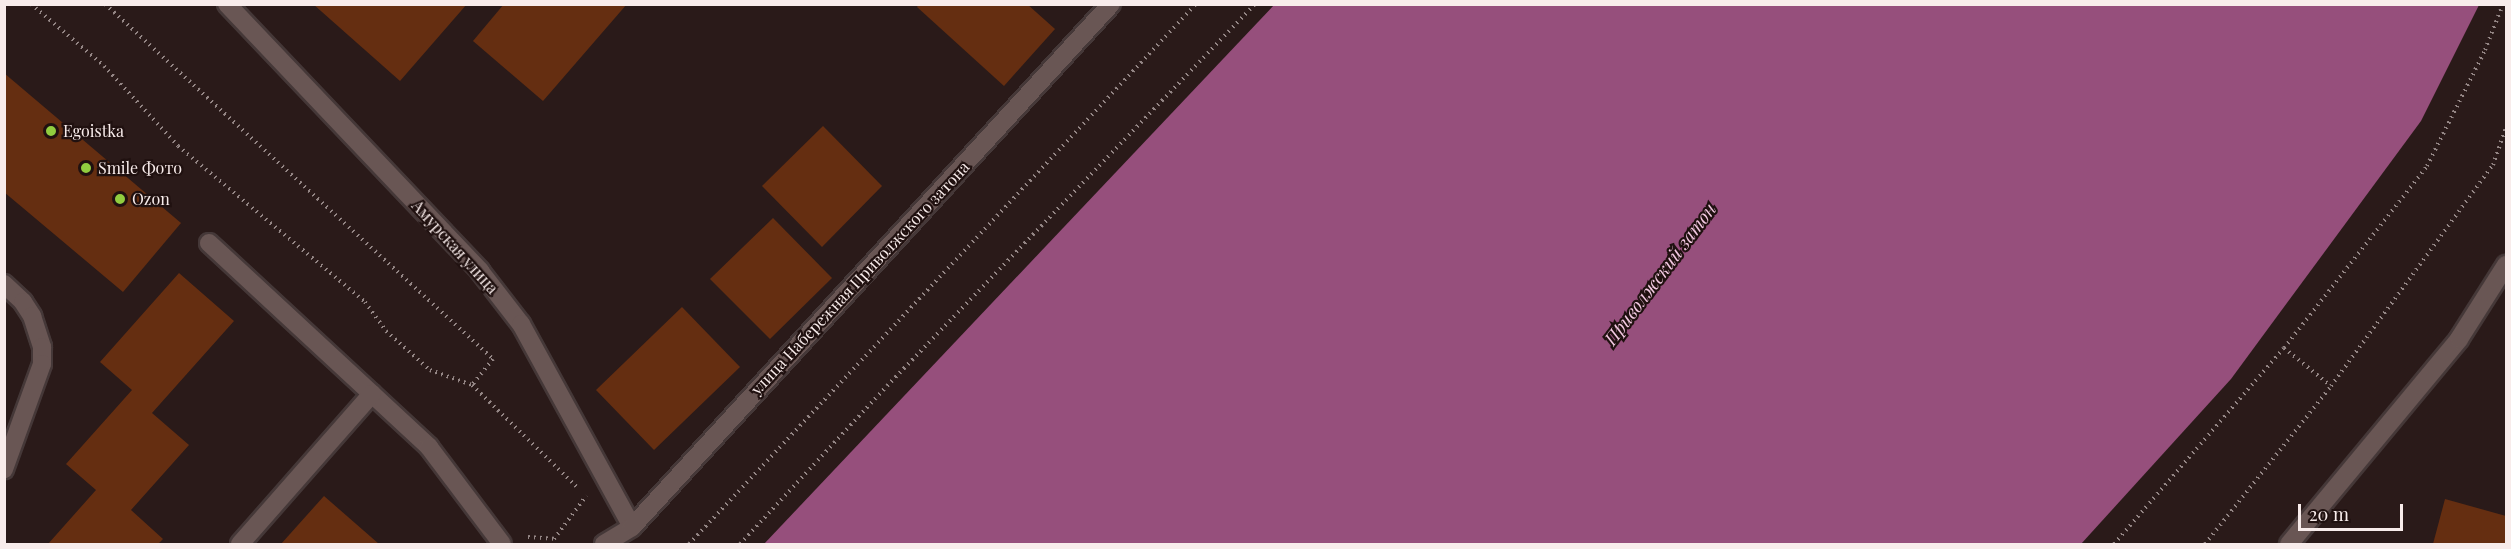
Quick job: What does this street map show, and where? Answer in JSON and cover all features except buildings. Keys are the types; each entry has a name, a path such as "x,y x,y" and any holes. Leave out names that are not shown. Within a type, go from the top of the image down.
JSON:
{"street":[{"name":"Амурская улица","path":"227,4 494,289 521,324 632,527"},
{"name":"улица Набережная Приволжского затона","path":"604,544 632,527 1111,4"},
{"path":"209,243 429,447 501,544"},
{"path":"2289,544 2459,339 2506,265"},
{"path":"4,284 23,302 32,316 42,364 4,469"},
{"path":"240,544 372,394"}],"path":[{"path":"31,4 104,66 178,146 365,302 386,331 430,370 472,385 586,496 554,539 522,537 501,544"},
{"path":"105,4 493,359 472,385"},
{"path":"689,544 1197,4"},
{"path":"740,544 895,378 1255,4"},
{"path":"2114,544 2284,348 2427,166 2485,50 2503,4"},
{"path":"2205,544 2331,386 2493,165 2506,128"},
{"path":"2284,348 2331,386"}],"water":[{"name":"Приволжский затон","path":"1275,4 2479,5 2421,121 2231,379 2081,544 764,544"}],"place":[{"name":"Egoistka","path":"51,131"},
{"name":"Smile Фото","path":"86,168"},
{"name":"Ozon","path":"120,199"}]}
